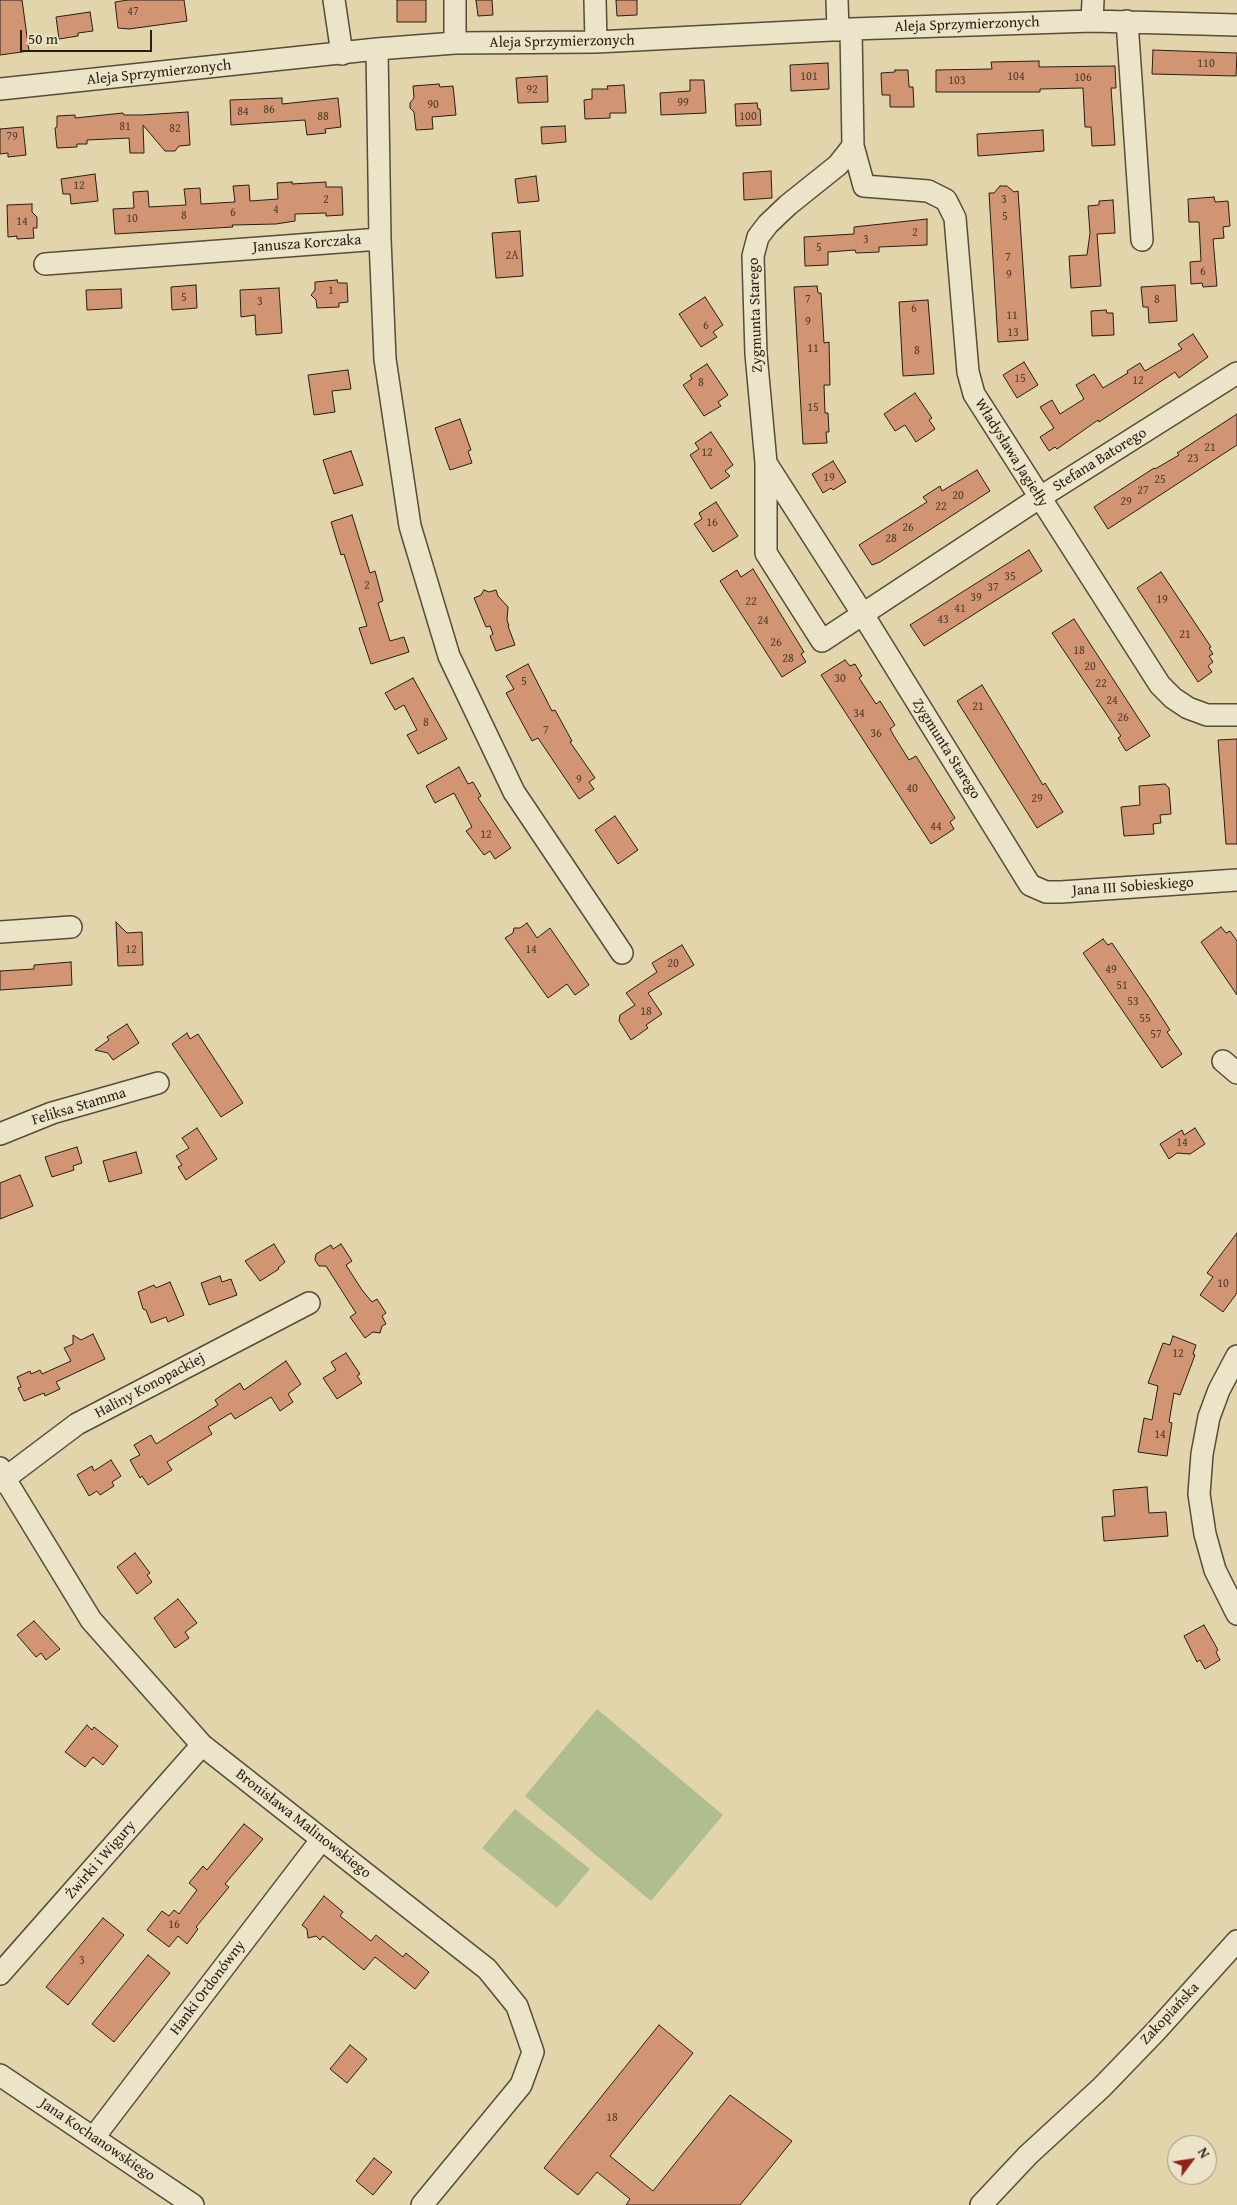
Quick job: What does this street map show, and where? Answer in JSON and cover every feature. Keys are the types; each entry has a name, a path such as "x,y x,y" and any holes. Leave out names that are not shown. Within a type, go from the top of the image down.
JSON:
{"street":[{"path":"334,0 342,54"},
{"path":"455,0 455,44"},
{"path":"595,0 596,42"},
{"path":"837,0 845,29 854,146"},
{"path":"1092,21 1093,0"},
{"name":"Aleja Sprzymierzonych","path":"0,89 377,49 455,44 596,42 845,29 1092,21 1237,25"},
{"path":"1127,21 1142,240"},
{"name":"Janusza Korczaka","path":"45,264 380,239 377,49"},
{"name":"Zygmunta Starego","path":"854,146 838,165 788,205 768,224 758,237 753,256 756,354 766,463 766,554 822,641 862,612"},
{"name":"Władysława Jagiełły","path":"854,146 864,186 928,191 946,200 955,218 968,372 974,394 1160,685 1173,698 1188,708 1207,715 1237,715"},
{"path":"380,239 385,359 410,526 449,656 514,792 622,953"},
{"name":"Stefana Batorego","path":"862,612 1237,373"},
{"name":"Zygmunta Starego","path":"766,463 862,612 1030,885"},
{"name":"Jana III Sobieskiego","path":"1030,885 1046,892 1061,892 1237,880"},
{"path":"0,932 71,927"},
{"name":"Feliksa Stamma","path":"0,1134 52,1114 158,1083"},
{"name":"Haliny Konopackiej","path":"2,1476 77,1424 309,1303"},
{"path":"1237,1356 1219,1390 1209,1417 1202,1454 1199,1494 1205,1534 1215,1570 1237,1614"},
{"name":"Bronisława Malinowskiego","path":"2,1476 91,1620 202,1745 487,1969 517,2006 533,2052 521,2085 422,2205"},
{"name":"Żwirki i Wigury","path":"0,1974 202,1745"},
{"name":"Hanki Ordonówny","path":"94,2137 322,1840"},
{"name":"Zakopiańska","path":"981,2205 1028,2155 1102,2087 1156,2031 1237,1941"},
{"name":"Jana Kochanowskiego","path":"0,2076 94,2137 193,2205"}],"green space":[{"path":"597,1709 723,1815 651,1901 525,1796"},
{"path":"515,1809 590,1869 557,1908 482,1848"}],"building":[{"path":"0,0 22,0 29,51 0,55"},
{"path":"128,0 184,0 187,21 129,29 118,28 115,2"},
{"path":"397,0 426,0 426,22 397,22"},
{"path":"476,0 492,0 493,15 478,16"},
{"path":"616,0 637,0 637,15 617,16"},
{"path":"90,12 93,31 59,39 56,17"},
{"path":"1153,50 1237,53 1236,76 1152,74"},
{"path":"1039,61 1039,67 1115,66 1116,88 1111,88 1115,145 1092,146 1091,127 1085,127 1083,88 1040,89 1040,92 936,92 936,70 992,69 991,62"},
{"path":"828,63 829,89 791,91 790,65"},
{"path":"895,70 908,70 909,87 913,87 914,107 890,107 890,95 882,95 881,73 895,72"},
{"path":"547,76 548,102 518,103 516,78"},
{"path":"690,80 704,80 706,113 661,115 660,93 690,91"},
{"path":"439,84 440,87 453,86 456,115 432,117 433,129 416,130 414,112 410,108 410,103 414,98 413,86"},
{"path":"624,85 626,113 610,113 610,118 585,119 584,100 592,99 592,89 608,89 607,86"},
{"path":"282,98 282,104 338,98 341,127 325,129 326,133 307,135 305,120 231,125 230,100"},
{"path":"757,103 758,109 760,109 761,125 736,126 735,104"},
{"path":"188,112 190,145 179,146 175,151 165,151 143,125 144,153 130,153 129,138 87,140 87,144 77,144 77,147 57,148 55,128 57,127 57,116 75,115 75,118 123,113 124,115 142,115"},
{"path":"565,126 566,142 542,144 541,127"},
{"path":"23,127 26,155 8,157 8,153 0,154 0,129"},
{"path":"1043,130 1044,151 978,156 977,134"},
{"path":"771,171 772,198 744,200 743,173"},
{"path":"95,174 98,201 71,204 70,194 63,194 61,179"},
{"path":"536,176 539,201 518,203 515,179"},
{"path":"292,182 292,184 326,182 326,187 342,187 343,215 326,216 326,213 295,214 295,221 276,224 232,225 233,227 115,234 113,209 134,208 133,192 148,191 149,207 186,205 184,189 200,188 201,204 235,202 233,186 249,185 250,201 278,199 277,183"},
{"path":"1000,186 1007,186 1014,192 1018,191 1028,340 998,342 989,193 994,193"},
{"path":"1214,197 1215,202 1228,201 1230,226 1223,227 1224,238 1213,239 1217,286 1203,287 1202,283 1191,284 1190,262 1201,261 1199,222 1189,222 1188,199"},
{"path":"1113,200 1115,233 1097,234 1101,286 1071,288 1069,256 1087,255 1090,233 1088,206 1099,205 1099,201"},
{"path":"32,204 32,212 37,217 37,228 33,228 34,238 17,239 17,236 8,237 7,205"},
{"path":"927,219 927,245 879,247 879,252 856,253 855,250 828,252 828,265 805,266 804,237 854,234 854,227"},
{"path":"520,231 523,276 496,278 492,233"},
{"path":"337,280 338,283 347,283 348,302 339,303 339,307 317,308 316,300 311,295 315,290 315,282"},
{"path":"196,285 197,308 172,310 171,287"},
{"path":"1175,285 1177,321 1149,323 1148,307 1143,307 1141,287"},
{"path":"817,286 818,293 821,293 824,343 829,342 830,385 824,385 825,413 828,413 829,432 826,432 827,443 803,444 794,287"},
{"path":"279,288 282,333 256,335 255,315 241,317 240,290"},
{"path":"121,289 122,308 87,310 86,290"},
{"path":"705,297 723,325 713,332 717,337 701,347 679,314"},
{"path":"928,300 934,374 903,376 899,302"},
{"path":"1106,310 1107,313 1113,313 1114,335 1092,336 1091,311"},
{"path":"1193,334 1208,357 1179,378 1175,372 1099,422 1098,420 1057,449 1055,447 1049,451 1040,437 1054,428 1040,407 1052,400 1060,414 1084,399 1076,385 1094,374 1103,388 1128,373 1127,371 1140,363 1145,371 1182,349 1178,344"},
{"path":"1024,362 1038,385 1017,398 1003,375"},
{"path":"707,364 728,395 718,402 721,406 704,416 683,385 692,379 690,375"},
{"path":"348,370 351,389 332,391 335,412 314,415 308,375"},
{"path":"915,393 932,418 929,420 935,429 916,442 905,425 895,431 884,414"},
{"path":"1237,414 1237,445 1108,529 1094,507 1154,468 1179,455 1177,453"},
{"path":"460,419 471,450 468,451 472,463 450,470 435,428"},
{"path":"711,432 733,465 725,471 730,476 711,489 690,455 699,449 695,443"},
{"path":"351,451 363,485 334,494 323,460"},
{"path":"833,461 846,482 833,490 831,488 823,493 812,474"},
{"path":"977,470 990,491 880,562 872,565 859,545 927,502 923,497 940,486 942,491"},
{"path":"716,502 738,536 713,552 694,524 702,519 699,513"},
{"path":"352,515 370,573 375,571 383,601 378,603 390,641 404,637 409,652 371,664 359,628 367,626 344,554 341,555 331,522"},
{"path":"1029,550 1042,571 924,646 910,625"},
{"path":"753,569 804,652 801,654 806,662 782,677 720,581 737,570 741,577"},
{"path":"1161,572 1211,647 1209,648 1213,654 1209,656 1213,662 1208,666 1212,672 1198,682 1137,588"},
{"path":"484,590 489,592 496,590 498,596 508,607 508,626 515,645 496,651 490,636 493,634 490,626 486,627 474,598 481,595"},
{"path":"1074,619 1150,736 1126,751 1118,738 1121,736 1052,633"},
{"path":"845,660 850,666 855,664 862,676 859,678 876,704 880,701 895,725 890,729 909,760 916,756 955,818 950,822 954,829 931,844 821,675"},
{"path":"528,664 552,711 555,710 572,741 570,742 595,778 589,782 594,789 579,799 538,738 532,741 506,693 514,689 506,676"},
{"path":"413,678 447,739 418,754 407,735 417,730 404,705 395,710 385,693"},
{"path":"982,685 1043,785 1045,783 1063,812 1037,828 957,701"},
{"path":"1237,739 1237,844 1226,844 1218,740"},
{"path":"459,767 468,784 473,782 481,796 478,798 511,848 495,859 490,851 484,855 466,831 472,827 454,793 435,803 426,786"},
{"path":"1165,784 1169,788 1171,814 1160,815 1161,823 1153,824 1154,834 1124,836 1121,807 1140,805 1139,786"},
{"path":"615,816 638,850 618,864 595,830"},
{"path":"116,922 127,933 142,932 143,965 118,966"},
{"path":"527,923 537,938 550,928 589,985 575,995 567,984 548,998 505,938 513,933 514,928 520,928"},
{"path":"1221,927 1226,933 1230,931 1237,941 1237,995 1201,942"},
{"path":"1103,939 1108,945 1112,943 1170,1030 1167,1032 1182,1054 1162,1068 1083,953"},
{"path":"682,945 694,965 648,993 662,1014 646,1025 648,1028 631,1040 619,1021 620,1015 635,1005 626,993 657,972 652,963"},
{"path":"71,962 72,985 0,990 0,971 34,969 34,965"},
{"path":"127,1024 139,1043 113,1060 108,1053 95,1050 109,1040 107,1037"},
{"path":"187,1033 190,1039 198,1034 243,1103 221,1117 172,1044"},
{"path":"197,1128 217,1159 186,1180 178,1167 182,1165 176,1156 189,1148 182,1138"},
{"path":"1195,1128 1205,1144 1190,1154 1177,1153 1169,1159 1160,1144 1182,1130 1184,1135"},
{"path":"77,1147 82,1163 73,1166 74,1170 52,1177 45,1157"},
{"path":"136,1152 142,1173 109,1182 103,1161"},
{"path":"20,1175 33,1206 0,1219 0,1183"},
{"path":"1237,1233 1237,1293 1223,1312 1200,1295 1213,1277 1207,1273"},
{"path":"274,1244 285,1262 279,1269 260,1281 245,1261"},
{"path":"341,1244 352,1261 346,1265 362,1290 372,1302 377,1299 386,1313 382,1316 386,1324 382,1326 380,1333 373,1332 365,1338 350,1317 356,1313 326,1266 319,1266 315,1260 316,1254 331,1245 333,1249"},
{"path":"220,1276 222,1282 231,1279 237,1295 209,1305 201,1283"},
{"path":"170,1282 184,1315 168,1322 166,1317 151,1323 146,1310 143,1309 138,1292 154,1285 156,1288"},
{"path":"93,1334 105,1359 56,1382 60,1389 45,1396 44,1393 24,1401 18,1388 21,1387 17,1377 30,1371 31,1374 40,1370 42,1374 71,1361 64,1348 73,1344 73,1335 81,1340"},
{"path":"1173,1336 1196,1345 1193,1354 1195,1355 1180,1395 1174,1393 1169,1422 1172,1423 1167,1456 1138,1452 1144,1418 1152,1420 1158,1386 1148,1383 1163,1343 1170,1345"},
{"path":"346,1353 360,1374 357,1376 362,1383 337,1399 323,1378 336,1370 331,1362"},
{"path":"286,1361 301,1384 288,1394 293,1402 280,1411 271,1397 235,1419 231,1413 208,1427 212,1434 167,1462 172,1470 148,1485 142,1476 140,1478 130,1460 140,1455 134,1445 151,1435 156,1444 218,1405 215,1400 240,1383 244,1390"},
{"path":"111,1460 121,1476 112,1482 114,1486 100,1495 97,1491 89,1496 77,1475 92,1466 94,1471"},
{"path":"1147,1487 1149,1513 1166,1512 1168,1536 1104,1541 1102,1517 1115,1516 1113,1490"},
{"path":"135,1553 150,1573 147,1575 152,1582 137,1594 117,1567"},
{"path":"178,1599 197,1623 185,1632 189,1638 175,1648 154,1618"},
{"path":"34,1621 60,1649 46,1660 41,1653 36,1657 17,1635"},
{"path":"1204,1625 1218,1650 1216,1652 1220,1660 1205,1669 1200,1660 1197,1662 1184,1636"},
{"path":"87,1725 92,1730 94,1727 118,1746 103,1765 93,1757 85,1767 65,1752"},
{"path":"244,1824 263,1839 225,1884 229,1887 196,1927 198,1929 187,1944 178,1936 169,1947 147,1930 162,1911 169,1916 174,1910 179,1914 197,1890 189,1883 203,1866 207,1870"},
{"path":"324,1896 343,1912 340,1916 371,1941 376,1935 403,1957 406,1953 429,1972 415,1989 375,1957 364,1970 323,1936 320,1940 316,1936 308,1938 307,1929 302,1925"},
{"path":"103,1918 124,1935 68,2005 46,1987"},
{"path":"148,1955 170,1973 114,2042 92,2024"},
{"path":"659,2025 693,2053 610,2156 653,2191 730,2095 792,2141 740,2205 626,2205 630,2199 597,2172 578,2195 544,2168"},
{"path":"350,2045 367,2059 347,2083 330,2069"},
{"path":"374,2158 392,2172 373,2195 356,2181"}]}
